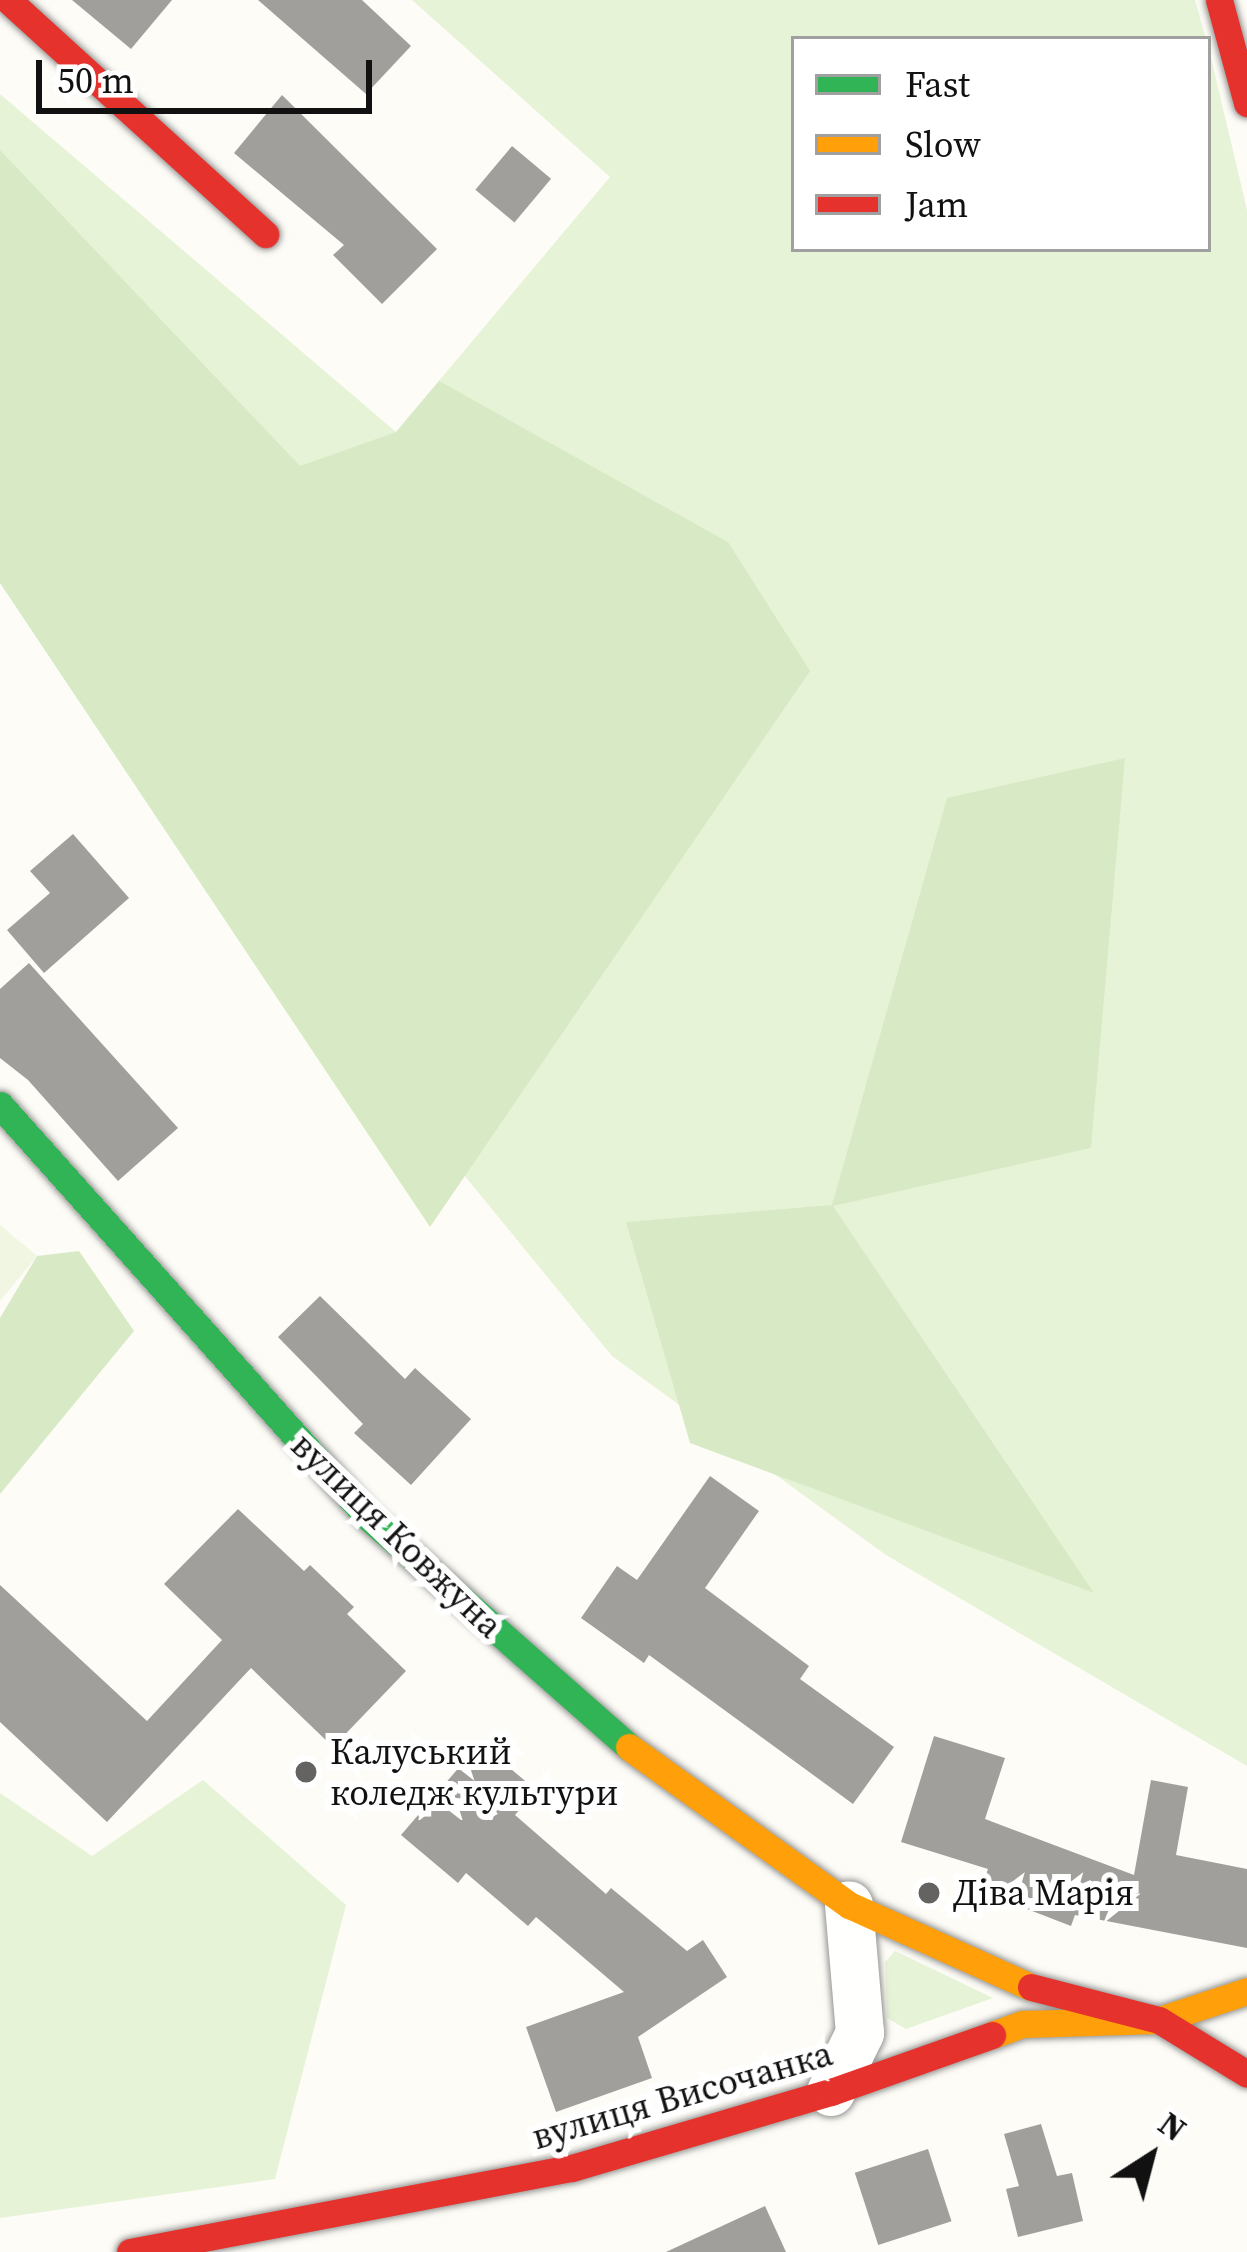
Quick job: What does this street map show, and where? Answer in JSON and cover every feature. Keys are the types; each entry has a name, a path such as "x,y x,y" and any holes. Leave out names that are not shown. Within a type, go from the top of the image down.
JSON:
{"street":[{"path":"8,0 266,234"},
{"path":"1219,0 1247,103"},
{"name":"вулиця Ковжуна","path":"0,1105 367,1516 601,1727 849,1905 1014,1982 1159,2020 1247,2074"},
{"path":"831,2092 860,2033 849,1905"},
{"name":"вулиця Височанка","path":"130,2252 572,2168 831,2092 1023,2024 1159,2020 1247,1991"}],"green space":[{"path":"412,0 1195,0 1205,36 791,36 791,252 1211,252 1211,58 1247,210 1247,1766 886,1555 612,1356 226,884 0,583 0,94 396,432 610,177"},
{"path":"0,150 300,466 396,432 439,381 728,542 810,671 430,1227 0,583"},
{"path":"1125,758 1091,1148 833,1206 1094,1593 690,1443 626,1222 832,1205 947,798"},
{"path":"0,1225 37,1256 0,1301"},
{"path":"79,1251 134,1331 0,1494 0,1318 37,1256"},
{"path":"203,1780 346,1905 275,2179 0,2218 0,1793 92,1856"},
{"path":"895,1951 993,1998 906,2029 887,2018 885,1962"}],"building":[{"path":"72,0 172,0 131,49"},
{"path":"258,0 362,0 411,46 366,94"},
{"path":"282,95 437,249 382,304 333,255 344,245 234,153"},
{"path":"512,146 551,179 514,222 475,190"},
{"path":"73,834 129,898 44,973 7,930 50,893 30,871"},
{"path":"29,963 178,1128 118,1181 28,1080 0,1058 0,989"},
{"path":"320,1296 405,1379 415,1368 471,1419 411,1485 354,1433 363,1424 278,1337"},
{"path":"710,1476 759,1511 705,1588 809,1666 800,1679 894,1747 853,1804 649,1655 644,1663 581,1618 617,1566 637,1580"},
{"path":"238,1509 304,1571 310,1565 354,1607 347,1614 406,1671 333,1747 251,1668 107,1822 0,1722 0,1585 147,1721 222,1640 164,1584"},
{"path":"934,1736 1005,1758 985,1819 1134,1875 1151,1780 1188,1787 1176,1855 1247,1869 1247,1948 1075,1915 1071,1926 980,1891 988,1869 901,1842"},
{"path":"480,1743 536,1790 515,1815 606,1894 611,1888 687,1951 703,1940 727,1977 638,2037 652,2078 556,2112 526,2027 624,1992 536,1917 528,1926 466,1873 458,1883 401,1835"},
{"path":"1041,2124 1057,2176 1072,2173 1083,2221 1018,2237 1006,2189 1019,2186 1004,2134"},
{"path":"928,2149 951,2221 878,2245 855,2173"},
{"path":"765,2206 786,2252 666,2252"}],"traffic: fast":[{"path":"0,1105 367,1516 629,1747"}],"traffic: slow":[{"path":"629,1747 849,1905 1031,1987"},
{"path":"992,2035 1023,2024 1159,2020 1247,1991"}],"traffic: jam":[{"path":"8,0 265,234"},
{"path":"1219,0 1247,103"},
{"path":"1031,1987 1159,2020 1247,2074"},
{"path":"130,2252 572,2168 831,2092 992,2035"}],"place":[{"name":"Калуський коледж культури","path":"306,1772"},
{"name":"Діва Марія","path":"929,1893"}]}
